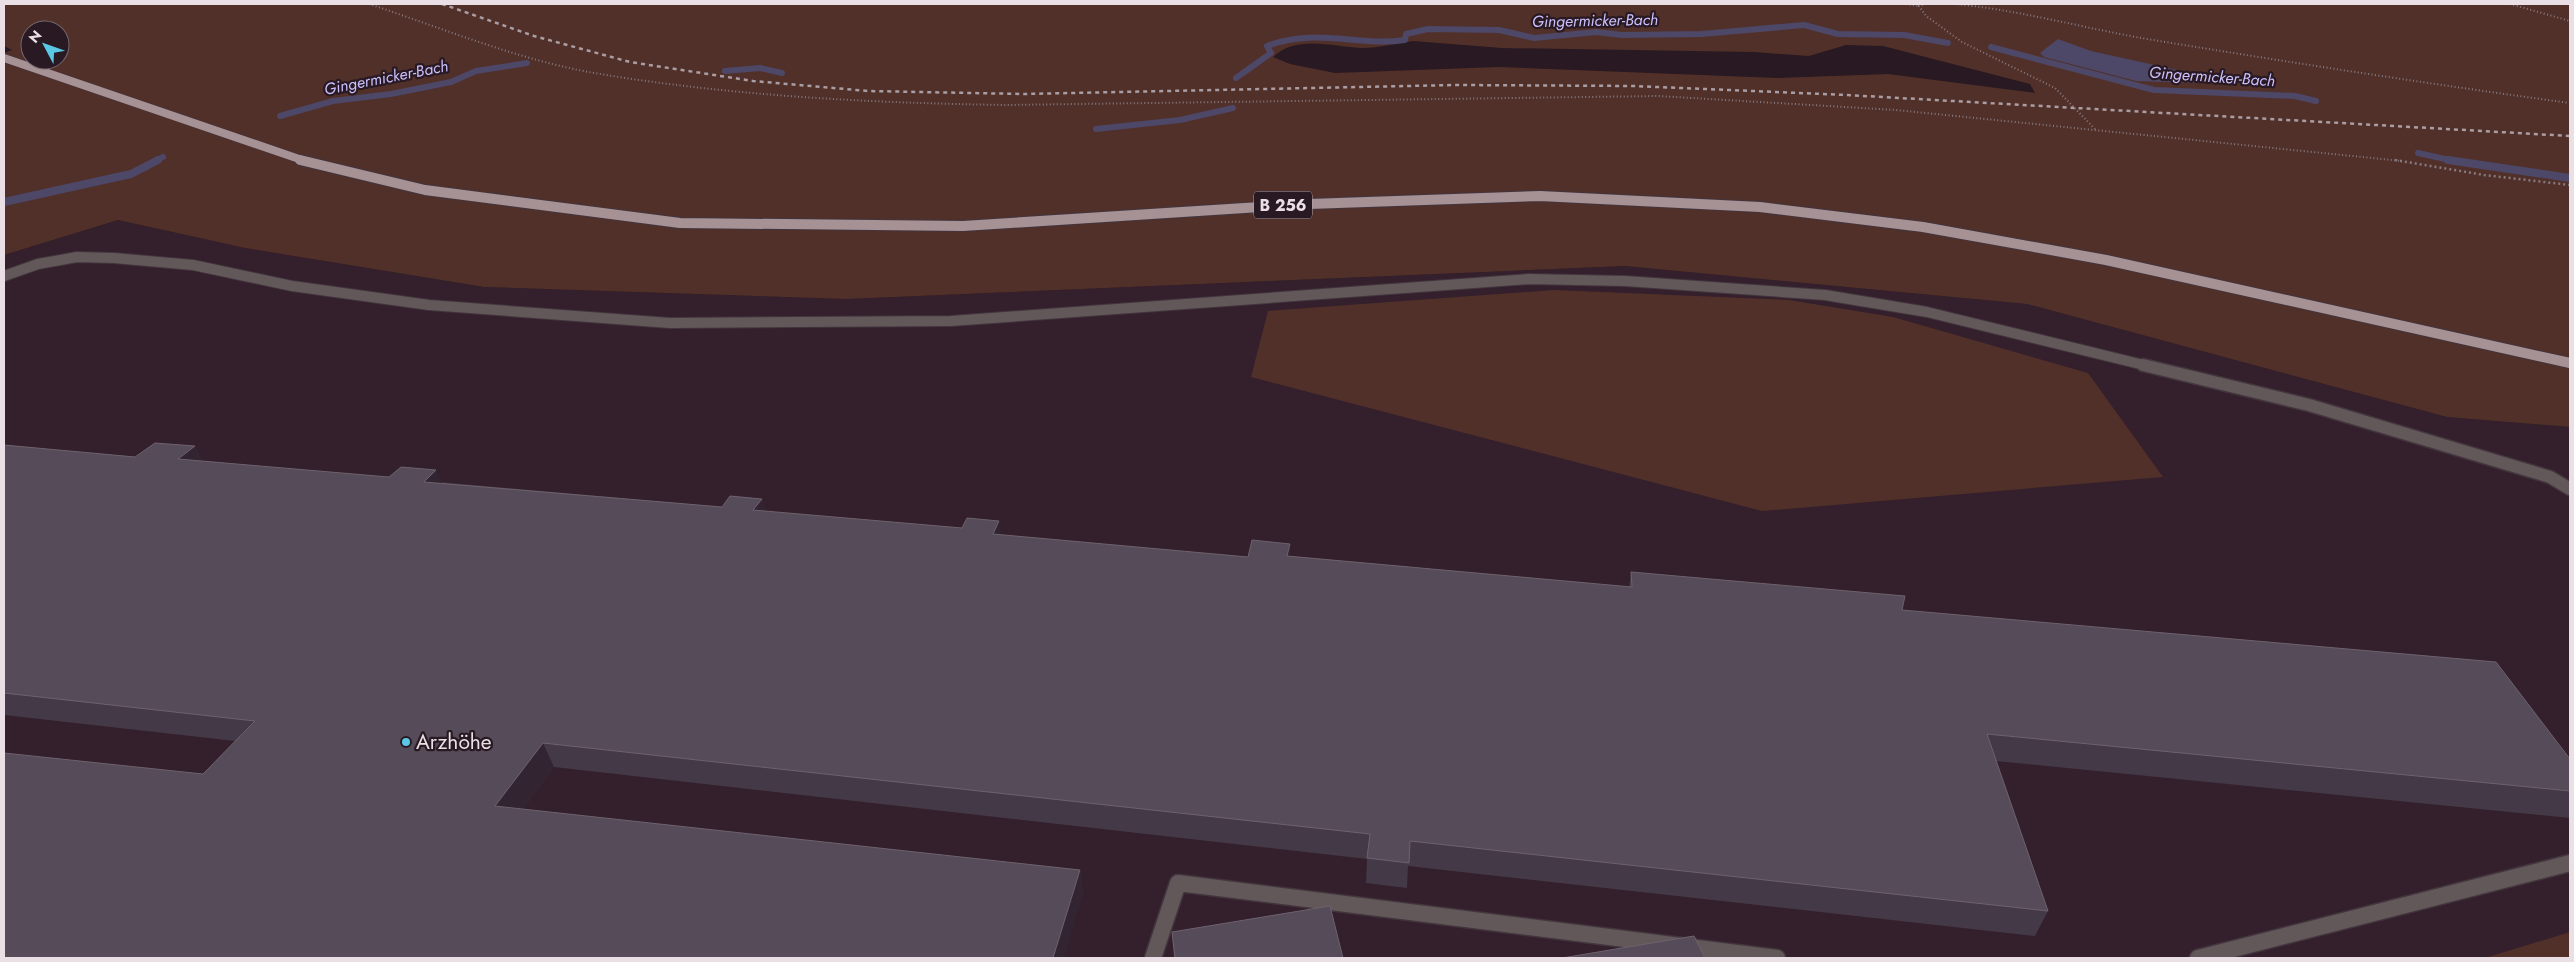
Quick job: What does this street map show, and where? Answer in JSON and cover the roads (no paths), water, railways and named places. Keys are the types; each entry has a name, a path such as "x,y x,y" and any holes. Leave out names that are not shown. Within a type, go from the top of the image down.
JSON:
{"main road":[{"name":"B 256","path":"4,58 297,159 425,190 662,221 680,223 963,226 1309,204 1540,196 1760,207 1922,227 2106,260 2570,363"}],"lane":[{"path":"4,276 38,264 77,257 114,258 193,265 292,286 429,305 670,323 951,321 1529,279 1625,280 1825,295 1927,312 2309,406 2550,477 2570,490"},
{"path":"2198,958 2570,863"},
{"path":"1153,958 1178,883 1777,958"}],"waterway":[{"name":"Gingermicker-Bach","path":"1236,78 1271,53 1267,46 1285,41 1303,38 1370,41 1405,40 1406,34 1428,29 1499,30 1534,38 1596,32 1622,35 1702,34 1804,25 1838,34 1904,35 1948,43"},
{"name":"Gingermicker-Bach","path":"1991,47 2154,90 2295,96 2316,101"},
{"name":"Gingermicker-Bach","path":"280,116 333,101 391,94 451,82 476,71 527,63"},
{"name":"Gingermicker-Bach","path":"725,71 760,68 782,73"},
{"path":"1096,129 1180,120 1233,108"},
{"name":"Gingermicker-Bach","path":"2418,153 2452,161"},
{"name":"Gingermicker-Bach","path":"156,161 163,157"},
{"name":"Gingermicker-Bach","path":"4,202 131,174 158,160"},
{"name":"Gingermicker-Bach","path":"2448,160 2452,161"},
{"name":"Gingermicker-Bach","path":"2452,161 2570,178"}],"railway":[{"path":"442,4 534,36 630,62 753,81 868,91 1023,94 1457,85 1634,86 1847,95 2570,136"}],"place":[{"name":"Arzhöhe","path":"406,742"}]}
